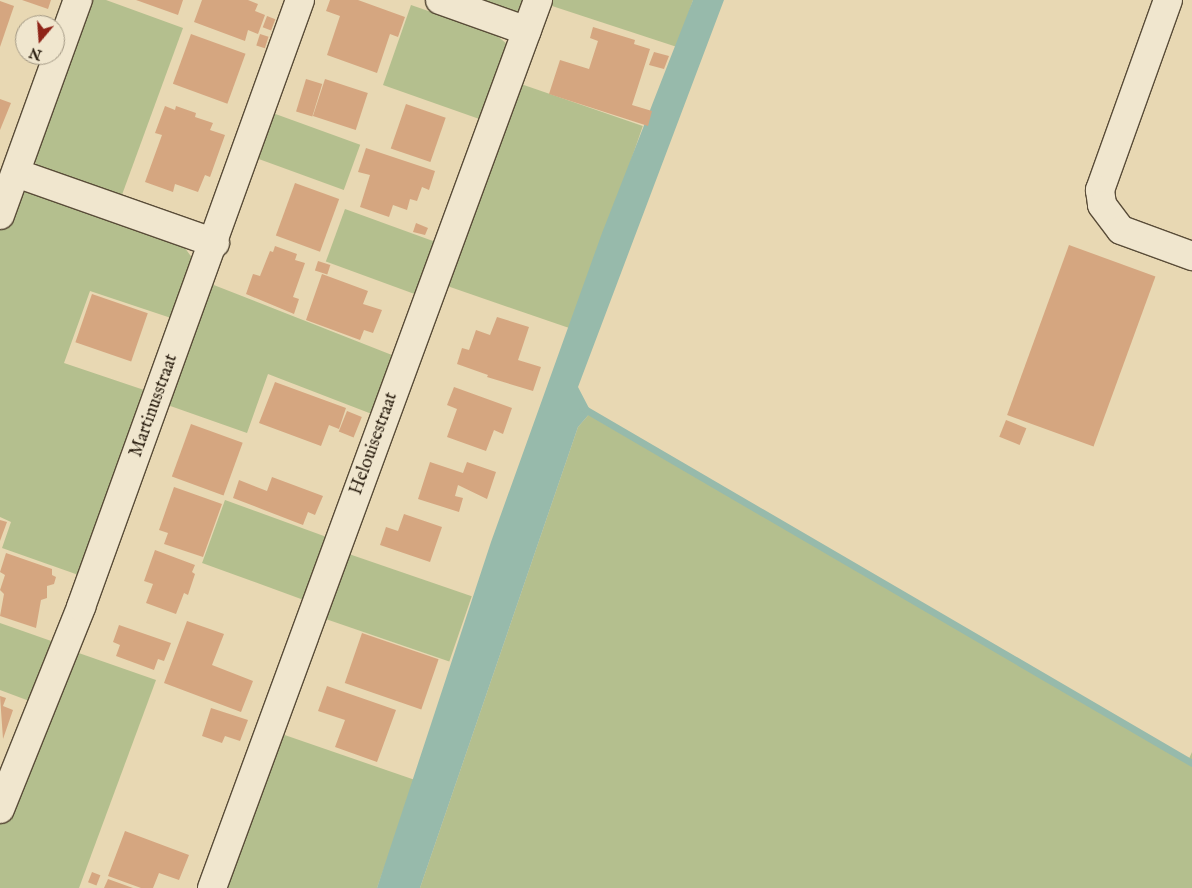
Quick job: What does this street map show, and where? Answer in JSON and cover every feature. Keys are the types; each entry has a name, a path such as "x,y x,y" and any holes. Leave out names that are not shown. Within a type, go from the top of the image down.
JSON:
{"street":[{"path":"0,215 78,0"},
{"name":"Martinusstraat","path":"0,809 81,607 215,242 300,0"},
{"path":"440,0 527,31"},
{"name":"Helouisestraat","path":"212,888 538,0"},
{"path":"1168,0 1100,190 1102,204 1121,230 1192,256"},
{"path":"16,174 215,242"}],"green space":[{"path":"87,0 106,0 183,28 119,203 37,168 33,155"},
{"path":"462,0 525,0 518,12 504,12"},
{"path":"550,0 693,0 677,47 549,5"},
{"path":"411,5 495,34 507,44 510,51 485,121 383,85"},
{"path":"518,83 643,126 573,329 448,286"},
{"path":"270,112 360,145 344,190 254,157"},
{"path":"29,189 179,240 193,259 177,320 90,291 64,363 150,392 87,578 2,548 11,522 0,517 0,226 18,196"},
{"path":"345,209 445,245 425,298 326,262"},
{"path":"201,280 397,357 377,416 268,374 247,433 159,402"},
{"path":"591,412 1188,761 1192,752 1192,888 420,888 578,427"},
{"path":"225,500 332,539 309,602 202,563"},
{"path":"346,553 472,596 449,662 324,618"},
{"path":"0,623 54,642 32,702 0,690"},
{"path":"73,651 156,680 79,888 0,888 0,824"},
{"path":"276,732 415,780 377,888 220,888"}],"shaded area":[{"path":"693,0 724,0 578,387 591,412 578,427 420,888 377,888 491,542 602,233"}],"building":[{"path":"22,0 51,0 48,9"},
{"path":"136,0 183,0 178,15"},
{"path":"202,0 248,0 258,4 255,11 265,15 258,34 248,30 245,41 194,22"},
{"path":"330,0 358,0 405,17 398,37 390,34 377,73 327,55 340,16 326,11"},
{"path":"0,1 14,6 0,47"},
{"path":"267,16 275,19 271,30 263,27"},
{"path":"593,27 635,40 634,44 650,49 632,105 652,111 648,126 549,94 560,60 589,69 598,41 590,38"},
{"path":"191,34 246,54 227,104 173,84"},
{"path":"260,34 269,37 265,48 256,45"},
{"path":"654,52 669,56 664,69 649,65"},
{"path":"306,79 322,84 312,116 296,112"},
{"path":"325,79 368,93 356,130 313,116"},
{"path":"0,99 11,103 0,130"},
{"path":"406,104 446,118 430,162 391,148"},
{"path":"165,106 175,110 176,106 196,113 195,117 213,123 210,130 225,135 210,177 205,175 198,192 175,184 173,192 145,182 162,135 155,133"},
{"path":"366,148 435,171 429,190 422,187 417,201 410,199 407,210 393,205 389,217 360,207 370,175 358,172"},
{"path":"295,183 339,199 320,252 276,236"},
{"path":"416,223 428,228 425,235 413,232"},
{"path":"1069,245 1155,276 1094,447 1007,415"},
{"path":"275,246 297,254 295,260 305,263 293,297 299,299 294,314 246,294 253,274 260,276 270,251 273,252"},
{"path":"318,261 330,265 327,275 315,271"},
{"path":"322,274 368,291 363,304 382,310 373,333 364,330 360,340 306,320"},
{"path":"92,294 148,313 131,361 75,342"},
{"path":"497,317 529,327 518,360 541,367 533,391 487,377 488,375 457,364 462,348 469,350 476,330 490,335"},
{"path":"275,382 346,408 339,429 329,425 321,446 259,423"},
{"path":"454,387 512,408 503,434 494,430 486,451 447,437 457,409 447,405"},
{"path":"347,411 362,417 354,437 339,431"},
{"path":"1006,420 1026,428 1020,445 999,437"},
{"path":"191,424 243,443 224,495 172,477"},
{"path":"430,462 463,473 467,462 496,472 487,499 458,485 455,496 463,498 459,512 418,499"},
{"path":"272,477 323,496 315,515 308,512 303,525 233,498 239,480 267,491"},
{"path":"174,487 222,504 203,557 164,544 168,533 159,530"},
{"path":"404,514 442,527 430,562 380,545 386,527 398,531"},
{"path":"0,520 7,522 0,541"},
{"path":"155,550 195,565 192,572 195,574 188,595 184,593 176,614 146,603 153,584 144,581"},
{"path":"6,553 52,569 52,575 56,577 54,584 47,586 47,598 41,600 36,628 0,616 4,594 0,590 5,575 0,572"},
{"path":"187,621 224,634 212,665 253,681 241,712 164,683"},
{"path":"119,625 171,643 164,661 158,659 154,670 116,656 120,645 113,642"},
{"path":"362,633 439,659 421,709 345,683"},
{"path":"327,686 396,710 377,762 335,747 345,720 318,711"},
{"path":"0,696 6,698 3,706 13,710 3,739"},
{"path":"211,708 248,720 240,741 225,736 222,743 202,736"},
{"path":"125,831 189,855 179,880 159,873 153,888 141,888 108,876"},
{"path":"92,872 100,875 96,885 88,882"},
{"path":"108,879 133,888 104,888"}],"waterway":[{"path":"583,408 1192,763"}]}
